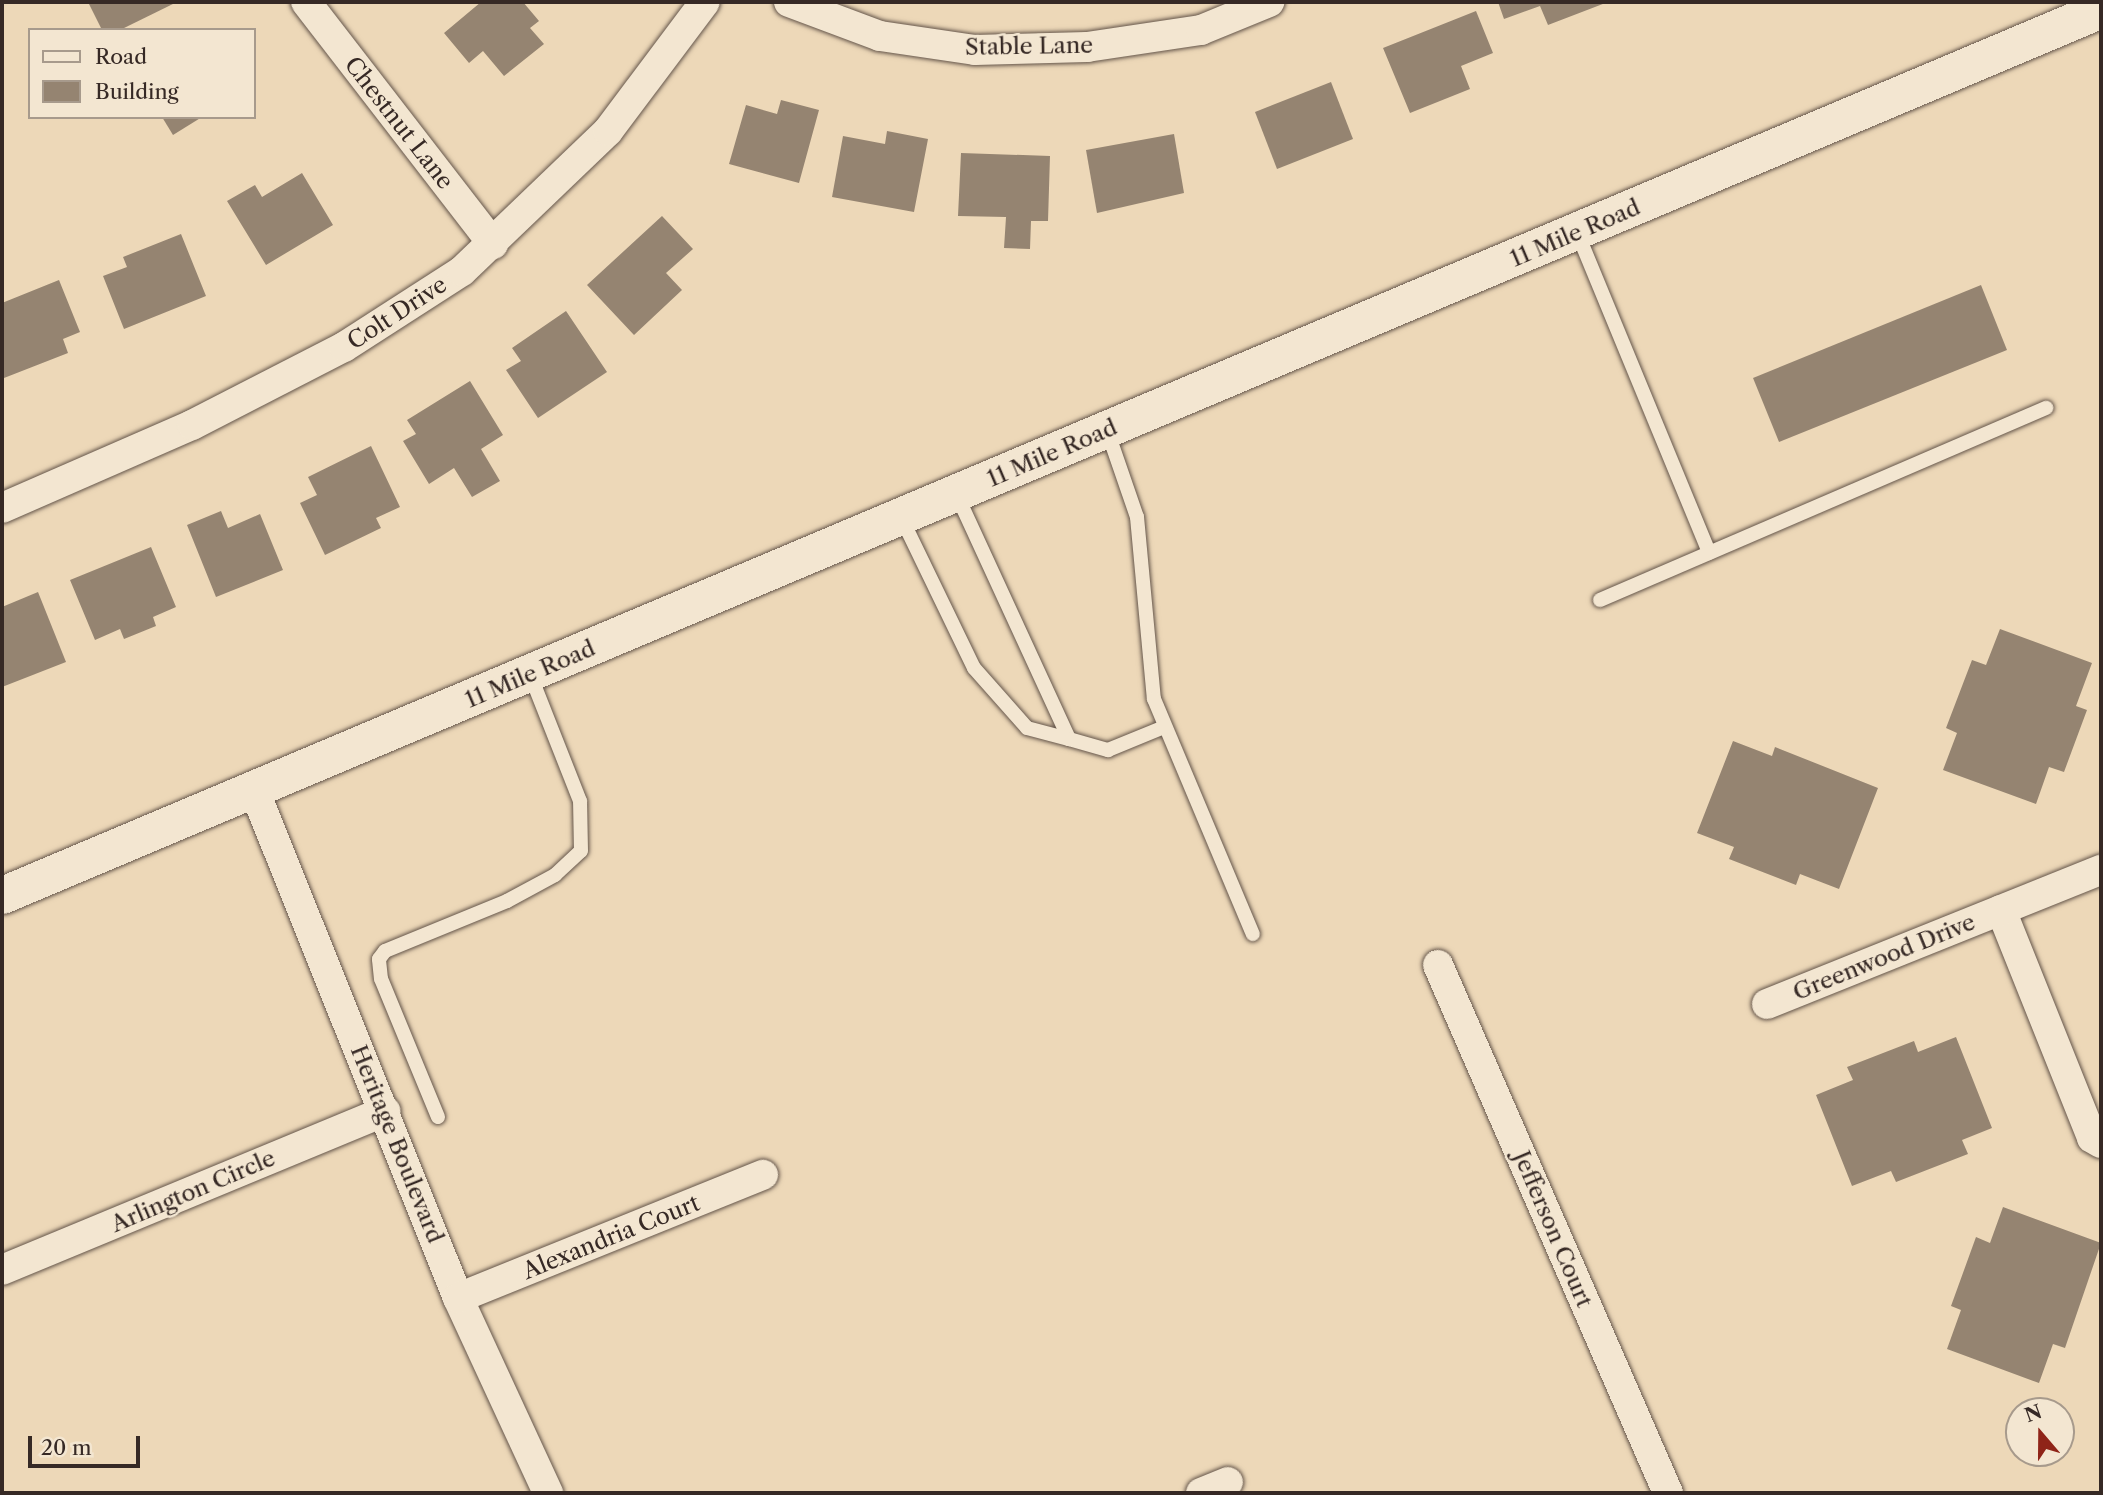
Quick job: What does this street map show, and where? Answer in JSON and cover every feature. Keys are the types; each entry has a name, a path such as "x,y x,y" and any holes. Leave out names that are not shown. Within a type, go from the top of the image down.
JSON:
{"street":[{"name":"Chestnut Lane","path":"306,2 493,244"},
{"name":"Colt Drive","path":"2,508 192,425 344,347 463,271 608,131 705,2"},
{"name":"Stable Lane","path":"789,2 880,36 975,50 1087,47 1200,30 1269,2"},
{"name":"11 Mile Road","path":"2,895 255,792 2101,9"},
{"name":"Heritage Boulevard","path":"255,792 458,1298 548,1493"},
{"name":"Greenwood Drive","path":"1767,1004 2101,870"},
{"name":"Greenwood Drive","path":"2001,910 2092,1138 2101,1143"},
{"name":"Jefferson Court","path":"1438,965 1668,1493"},
{"name":"Arlington Circle","path":"2,1270 385,1111"},
{"name":"Alexandria Court","path":"458,1298 763,1175"},
{"path":"1201,1493 1228,1482"}],"lane":[{"path":"1577,232 1709,552"},
{"path":"1600,600 2046,408"},
{"path":"1107,430 1137,517 1154,698 1253,934"},
{"path":"956,493 1069,739"},
{"path":"901,516 974,668 1027,728 1108,750 1164,727"},
{"path":"438,1117 381,979 379,959 385,951 507,901 555,875 581,852 580,801 530,674"}],"building":[{"path":"88,2 177,2 124,28 101,28"},
{"path":"481,2 523,2 539,21 530,28 544,44 504,76 483,51 469,63 444,33"},
{"path":"1498,2 1608,2 1548,25 1540,6 1504,19"},
{"path":"1476,11 1493,53 1461,66 1470,89 1410,113 1383,48"},
{"path":"1331,82 1353,139 1277,169 1255,112"},
{"path":"781,100 819,110 799,183 729,164 746,105 777,114"},
{"path":"163,119 199,119 173,135"},
{"path":"887,131 928,139 914,212 832,197 843,136 885,144"},
{"path":"1174,134 1184,193 1097,213 1086,150"},
{"path":"961,153 1050,156 1048,221 1031,221 1030,249 1004,248 1006,217 958,216"},
{"path":"302,173 333,225 266,265 227,201 255,185 262,197"},
{"path":"662,216 693,249 666,273 682,290 634,335 587,285"},
{"path":"181,234 206,296 124,329 103,276 127,267 123,257"},
{"path":"59,280 80,332 63,339 68,353 4,378 2,303"},
{"path":"1981,285 2007,350 1779,442 1753,378"},
{"path":"566,311 607,372 538,418 506,370 521,361 512,348"},
{"path":"470,381 503,435 481,449 500,481 472,497 454,468 429,484 403,441 416,434 407,420"},
{"path":"371,446 400,507 376,518 381,528 325,555 300,503 317,495 308,477"},
{"path":"221,511 228,528 260,514 283,570 216,597 187,525"},
{"path":"151,547 176,607 153,617 156,626 124,639 120,629 95,640 70,580"},
{"path":"38,592 66,662 2,687 2,607"},
{"path":"2000,629 2092,663 2076,706 2087,710 2064,772 2049,767 2036,804 1943,770 1957,733 1946,728 1972,660 1986,665"},
{"path":"1733,741 1772,756 1775,747 1878,788 1839,889 1800,874 1796,885 1729,859 1734,847 1697,833"},
{"path":"1956,1037 1992,1128 1962,1140 1968,1154 1896,1182 1891,1171 1852,1186 1816,1095 1853,1080 1847,1067 1914,1041 1918,1052"},
{"path":"2003,1207 2101,1243 2065,1348 2053,1344 2039,1383 1947,1349 1961,1310 1951,1306 1976,1237 1990,1243"}]}
